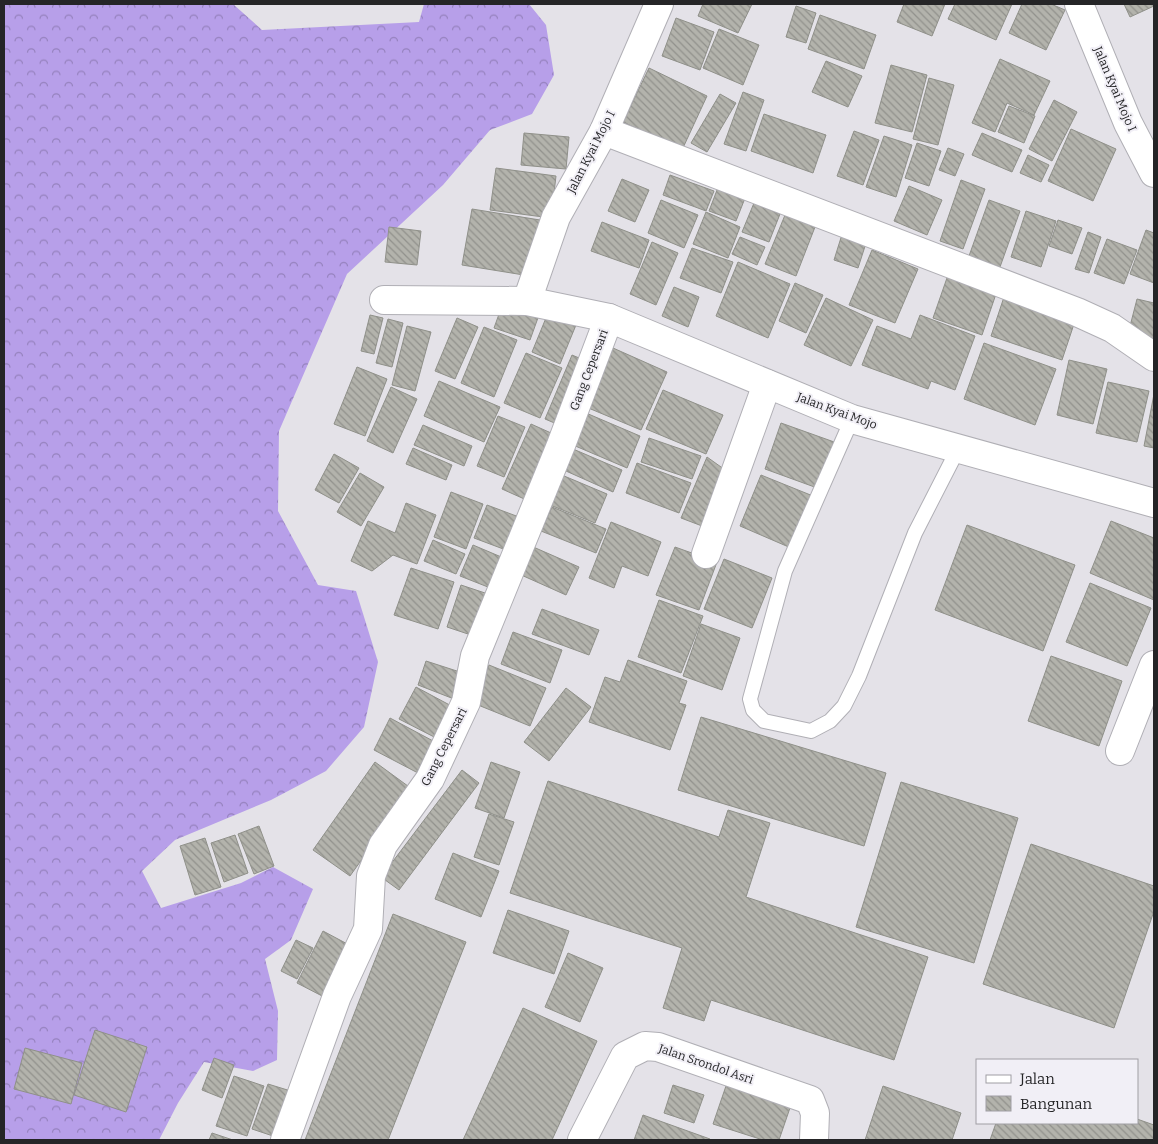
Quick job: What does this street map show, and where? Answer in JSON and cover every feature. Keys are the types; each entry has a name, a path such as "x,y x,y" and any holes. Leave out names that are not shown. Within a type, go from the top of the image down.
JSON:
{"street":[{"name":"Jalan Kyai Mojo I","path":"527,301 556,217 604,130 659,4"},
{"name":"Jalan Kyai Mojo I","path":"1079,4 1128,123 1154,173"},
{"path":"604,130 1077,312 1112,328 1154,357"},
{"name":"Jalan Kyai Mojo","path":"384,300 527,301 609,318 852,419 1154,503"},
{"name":"Gang Cepersari","path":"285,1140 337,996 368,929 371,876 383,845 430,779 466,702 475,656 561,445 609,318"},
{"path":"706,554 767,384"},
{"path":"1120,751 1154,665"},
{"name":"Jalan Srondol Asri","path":"582,1140 624,1056 645,1046 658,1047 810,1100 816,1114 814,1140"}],"lane":[{"path":"852,419 785,571 750,698 753,710 764,721 811,731 830,721 844,706 858,676 915,533 958,449"}],"green space":[{"path":"4,4 233,4 262,30 419,22 424,4 529,4 546,25 554,75 532,114 490,130 443,185 347,274 279,431 278,511 318,585 356,591 378,662 364,727 326,771 271,800 175,840 142,871 161,908 241,883 273,867 313,889 291,940 265,959 278,1011 277,1060 253,1071 204,1062 178,1103 159,1140 4,1140"}],"building":[{"path":"703,4 752,4 738,33 698,16"},
{"path":"904,4 945,4 932,36 897,22"},
{"path":"955,4 1012,4 996,40 948,19"},
{"path":"1022,4 1051,4 1065,10 1046,50 1009,33"},
{"path":"1124,4 1154,4 1154,6 1130,17"},
{"path":"796,6 816,13 806,43 786,37"},
{"path":"820,15 876,35 864,69 808,49"},
{"path":"676,18 714,32 700,70 662,56"},
{"path":"719,29 759,45 743,85 703,68"},
{"path":"1000,59 1050,81 1034,115 1007,103 995,132 972,123"},
{"path":"826,61 862,76 848,107 812,92"},
{"path":"891,65 927,75 912,132 875,123"},
{"path":"649,68 707,96 682,150 623,122"},
{"path":"929,78 954,85 938,145 913,139"},
{"path":"743,92 764,100 746,151 724,144"},
{"path":"720,94 736,103 707,152 691,143"},
{"path":"1054,100 1077,112 1052,161 1029,149"},
{"path":"1009,106 1035,116 1024,143 998,132"},
{"path":"764,114 826,135 813,173 751,151"},
{"path":"1071,129 1116,149 1093,201 1048,181"},
{"path":"854,131 879,140 863,185 837,176"},
{"path":"524,133 569,137 566,169 521,165"},
{"path":"982,133 1022,150 1012,172 972,155"},
{"path":"884,136 912,145 896,197 866,187"},
{"path":"917,143 941,151 929,186 905,178"},
{"path":"948,148 964,154 955,176 939,170"},
{"path":"1028,155 1049,165 1041,182 1020,173"},
{"path":"496,168 556,176 551,218 490,210"},
{"path":"670,175 714,191 706,211 663,195"},
{"path":"722,177 749,188 736,221 709,211"},
{"path":"622,179 649,190 635,222 608,211"},
{"path":"961,180 985,189 963,249 940,241"},
{"path":"909,186 942,200 927,235 894,221"},
{"path":"661,200 698,215 684,248 648,233"},
{"path":"989,200 1020,211 1000,267 969,256"},
{"path":"754,203 780,214 769,242 742,232"},
{"path":"472,209 540,220 530,276 462,265"},
{"path":"1026,211 1056,221 1041,267 1011,257"},
{"path":"706,212 740,227 728,258 693,244"},
{"path":"785,215 815,227 796,276 765,264"},
{"path":"1058,220 1082,228 1072,254 1049,246"},
{"path":"602,222 649,240 639,268 591,251"},
{"path":"389,227 421,231 417,265 385,262"},
{"path":"844,228 868,237 858,268 834,260"},
{"path":"1146,230 1154,233 1154,283 1130,274"},
{"path":"1088,232 1101,237 1089,273 1075,269"},
{"path":"740,237 765,247 757,265 732,254"},
{"path":"1107,239 1137,250 1124,284 1094,273"},
{"path":"652,242 678,253 656,305 630,294"},
{"path":"692,248 733,262 721,293 680,278"},
{"path":"872,250 918,269 895,323 849,305"},
{"path":"738,262 790,284 768,338 716,316"},
{"path":"948,275 997,291 982,335 933,318"},
{"path":"795,283 823,295 806,333 779,321"},
{"path":"674,287 699,297 688,327 662,316"},
{"path":"1004,297 1075,321 1062,360 991,336"},
{"path":"826,298 873,320 851,366 804,345"},
{"path":"1137,299 1154,303 1154,341 1128,334"},
{"path":"503,303 539,315 530,340 494,328"},
{"path":"548,313 576,325 560,364 532,352"},
{"path":"370,315 383,318 374,354 361,351"},
{"path":"920,315 975,336 955,390 931,381 928,389 862,365 877,326 911,339"},
{"path":"457,318 478,327 455,379 435,371"},
{"path":"388,319 403,323 392,367 376,363"},
{"path":"407,326 431,332 415,391 392,385"},
{"path":"484,327 517,340 494,397 461,383"},
{"path":"984,343 1056,369 1035,425 964,399"},
{"path":"613,348 667,372 641,430 586,407"},
{"path":"526,353 562,368 540,418 504,403"},
{"path":"572,355 591,363 564,427 545,419"},
{"path":"1069,360 1107,369 1093,424 1057,415"},
{"path":"357,367 387,379 365,436 334,424"},
{"path":"439,381 500,407 484,442 424,416"},
{"path":"1108,382 1149,391 1137,442 1096,433"},
{"path":"391,387 417,399 393,453 367,441"},
{"path":"663,390 723,415 706,454 646,429"},
{"path":"1154,394 1154,448 1144,446"},
{"path":"586,413 640,436 627,468 573,445"},
{"path":"498,416 525,427 504,477 477,466"},
{"path":"781,423 837,443 820,489 765,469"},
{"path":"531,424 560,437 531,502 502,489"},
{"path":"423,425 472,446 464,466 414,445"},
{"path":"649,438 701,456 692,479 641,462"},
{"path":"566,446 622,470 613,492 557,467"},
{"path":"413,448 452,465 446,480 406,464"},
{"path":"334,454 359,468 339,503 315,490"},
{"path":"707,457 728,472 710,529 681,518"},
{"path":"637,463 691,483 679,513 626,493"},
{"path":"360,473 384,487 361,526 337,512"},
{"path":"557,473 607,494 595,523 545,503"},
{"path":"761,475 813,496 791,548 740,526"},
{"path":"451,492 483,504 466,549 434,537"},
{"path":"406,503 436,515 417,564 393,555 372,571 351,561 368,521 395,533"},
{"path":"487,505 519,517 506,550 474,538"},
{"path":"552,507 606,529 596,553 541,531"},
{"path":"1111,521 1154,538 1154,600 1090,573"},
{"path":"611,522 661,542 648,576 622,566 614,588 589,578"},
{"path":"967,525 1075,565 1043,651 935,610"},
{"path":"433,540 465,554 456,574 424,561"},
{"path":"473,545 506,559 493,589 460,576"},
{"path":"531,546 579,567 566,595 519,574"},
{"path":"675,547 717,562 699,610 656,595"},
{"path":"724,559 772,578 752,628 704,609"},
{"path":"411,568 454,582 438,629 394,615"},
{"path":"1090,583 1151,608 1127,666 1066,642"},
{"path":"461,585 488,594 474,636 447,627"},
{"path":"659,600 703,616 681,673 638,657"},
{"path":"542,609 599,630 589,655 532,634"},
{"path":"701,624 740,638 722,690 683,676"},
{"path":"513,632 562,650 550,683 501,664"},
{"path":"1051,656 1122,681 1099,746 1028,721"},
{"path":"628,660 687,681 679,703 686,705 670,750 589,722 605,677 620,682"},
{"path":"426,661 463,673 454,699 418,685"},
{"path":"489,665 546,688 530,726 473,703"},
{"path":"416,687 459,710 442,741 399,719"},
{"path":"566,688 591,707 549,761 524,742"},
{"path":"701,717 886,773 864,846 678,790"},
{"path":"390,718 435,742 418,773 374,750"},
{"path":"375,762 412,789 350,876 313,850"},
{"path":"491,762 520,772 504,818 475,808"},
{"path":"462,770 479,783 399,890 381,877"},
{"path":"548,781 719,837 728,810 770,823 746,897 928,957 894,1060 711,1000 704,1021 663,1008 682,948 510,893"},
{"path":"901,782 1018,818 974,963 856,927"},
{"path":"489,814 514,822 499,865 474,857"},
{"path":"259,826 274,866 254,874 238,834"},
{"path":"235,835 248,873 224,882 211,843"},
{"path":"205,838 221,887 195,895 180,846"},
{"path":"1031,844 1154,886 1154,911 1114,1028 983,984"},
{"path":"453,853 499,871 481,917 435,899"},
{"path":"508,910 569,931 554,974 493,953"},
{"path":"393,914 466,942 388,1140 305,1140"},
{"path":"323,931 353,947 326,998 297,983"},
{"path":"296,940 313,948 297,979 281,971"},
{"path":"568,953 603,968 580,1022 545,1007"},
{"path":"523,1008 597,1041 552,1140 463,1140"},
{"path":"95,1030 147,1047 126,1112 74,1095"},
{"path":"25,1048 82,1063 71,1104 14,1089"},
{"path":"214,1058 234,1065 222,1098 202,1090"},
{"path":"234,1076 264,1086 247,1136 216,1126"},
{"path":"728,1080 792,1102 779,1140 763,1140 713,1124"},
{"path":"268,1084 294,1092 279,1138 252,1129"},
{"path":"673,1085 704,1095 694,1123 664,1113"},
{"path":"883,1086 961,1113 952,1140 865,1140"},
{"path":"643,1115 710,1139 710,1140 634,1140"},
{"path":"1138,1119 1154,1125 1154,1140 990,1140 996,1124 1138,1124"},
{"path":"212,1133 233,1140 209,1140"}]}
